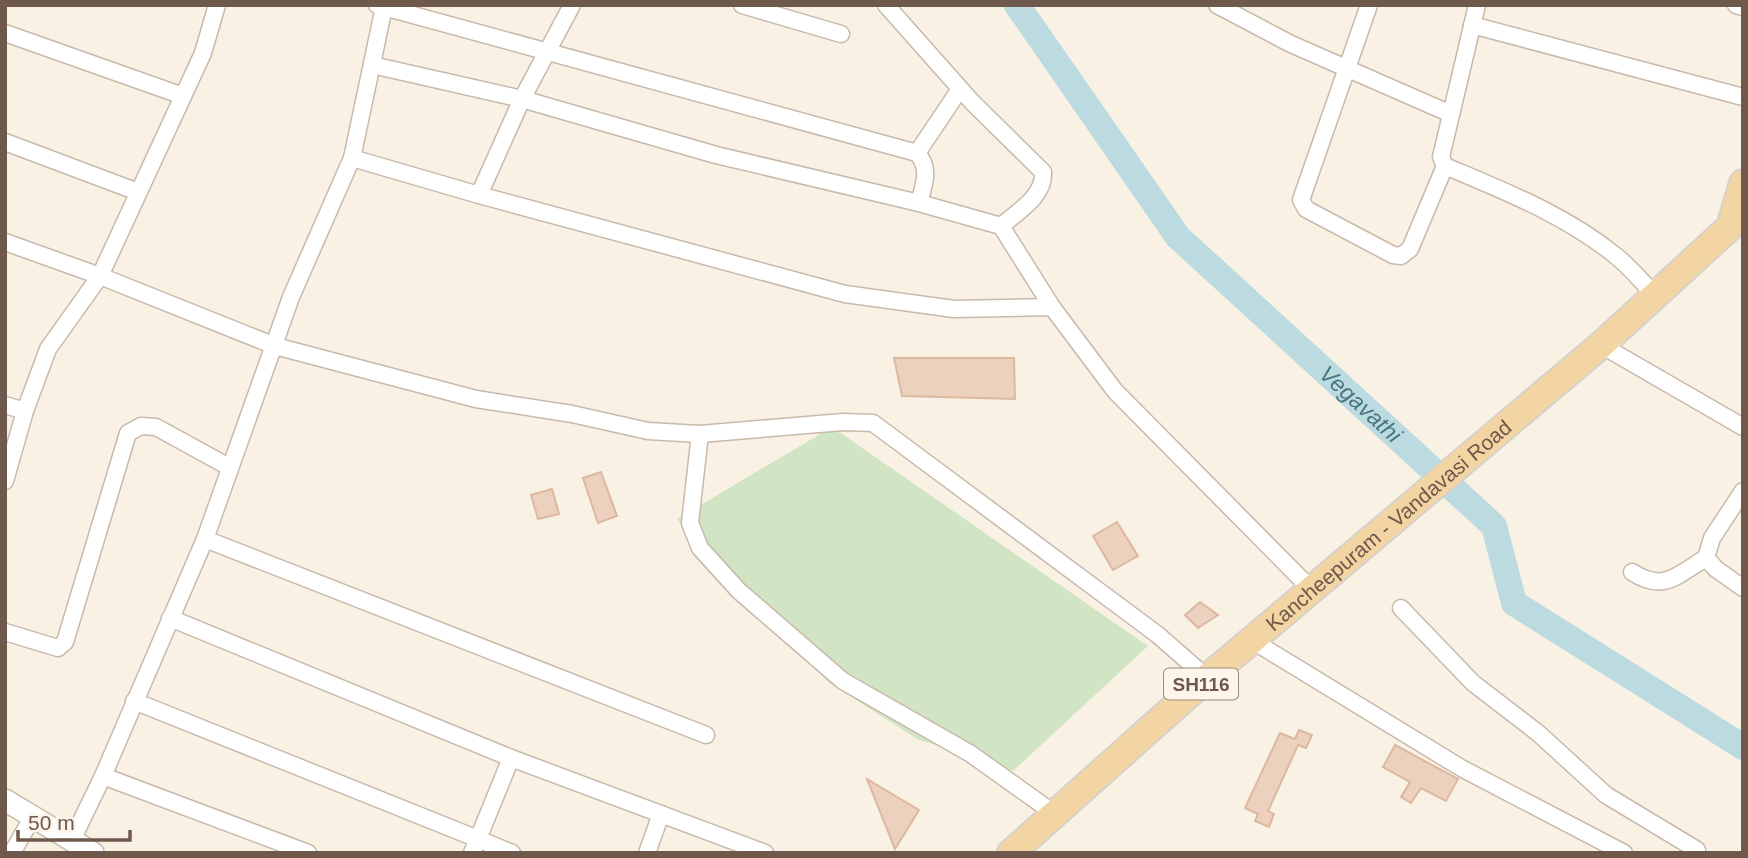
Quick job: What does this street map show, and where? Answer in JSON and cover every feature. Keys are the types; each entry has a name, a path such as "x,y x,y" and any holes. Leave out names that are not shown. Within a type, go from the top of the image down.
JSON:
{"main road":[{"name":"Kancheepuram - Vandavasi Road","path":"1017,851 1207,678 1601,345 1654,294 1736,229 1743,183"}],"street":[{"path":"5,481 24,411 48,349 100,275 203,53 217,5"},
{"path":"479,195 522,99 572,5"},
{"path":"741,5 841,34"},
{"path":"886,5 960,89 1043,172 1044,183 1033,198 1000,226"},
{"path":"1217,5 1451,114"},
{"path":"1369,5 1304,184 1301,201 1306,209 1393,255 1401,256 1410,249 1445,166"},
{"path":"1477,5 1441,157 1445,166 1520,198 1579,230 1618,257 1654,294"},
{"path":"1736,5 1743,7"},
{"path":"5,800 86,849 103,776 205,539 291,298 352,158 372,65 380,6 917,153 924,161 927,175 919,203"},
{"path":"1472,25 1743,97"},
{"path":"5,33 183,96"},
{"path":"372,65 522,99 716,155 919,203 1000,226 1052,307 1115,391 1313,591"},
{"path":"917,153 960,89"},
{"path":"5,142 138,192"},
{"path":"352,158 845,294 954,309 1052,307"},
{"path":"5,242 100,275 275,346 476,399 572,414 648,431 700,434 843,422 873,423 1158,635 1207,678"},
{"path":"1601,345 1743,427"},
{"path":"5,405 24,411"},
{"path":"5,632 48,647 58,648 65,642 128,433 141,426 156,426 229,467"},
{"path":"700,434 690,523 700,548 739,591 843,681 971,754 1055,814"},
{"path":"1632,572 1648,583 1662,583 1706,558 1712,538 1743,491"},
{"path":"205,539 706,735"},
{"path":"1706,558 1716,569 1743,588"},
{"path":"1401,608 1472,683 1538,733 1606,794 1698,852"},
{"path":"170,618 511,758 765,853"},
{"path":"1253,641 1463,769 1624,853"},
{"path":"134,701 475,846 512,853"},
{"path":"475,846 511,758"},
{"path":"103,776 308,853"},
{"path":"647,853 661,814"},
{"path":"12,853 32,818"}],"green space":[{"path":"832,427 1148,646 1013,771 917,739 828,682 677,519"}],"building":[{"path":"894,358 1014,358 1015,399 902,396"},
{"path":"601,472 617,516 598,523 583,478"},
{"path":"552,489 559,514 538,519 531,495"},
{"path":"1117,522 1138,556 1113,570 1093,536"},
{"path":"1200,602 1218,615 1198,628 1185,615"},
{"path":"1299,730 1312,735 1306,748 1298,745 1268,811 1274,814 1269,827 1255,821 1258,814 1245,808 1280,733 1295,739"},
{"path":"1395,745 1458,779 1446,801 1421,788 1411,803 1401,797 1410,782 1383,767"},
{"path":"867,779 919,810 895,849"}],"waterway":[{"name":"Vegavathi","path":"1017,5 1178,237 1494,526 1514,603 1743,747"}]}
